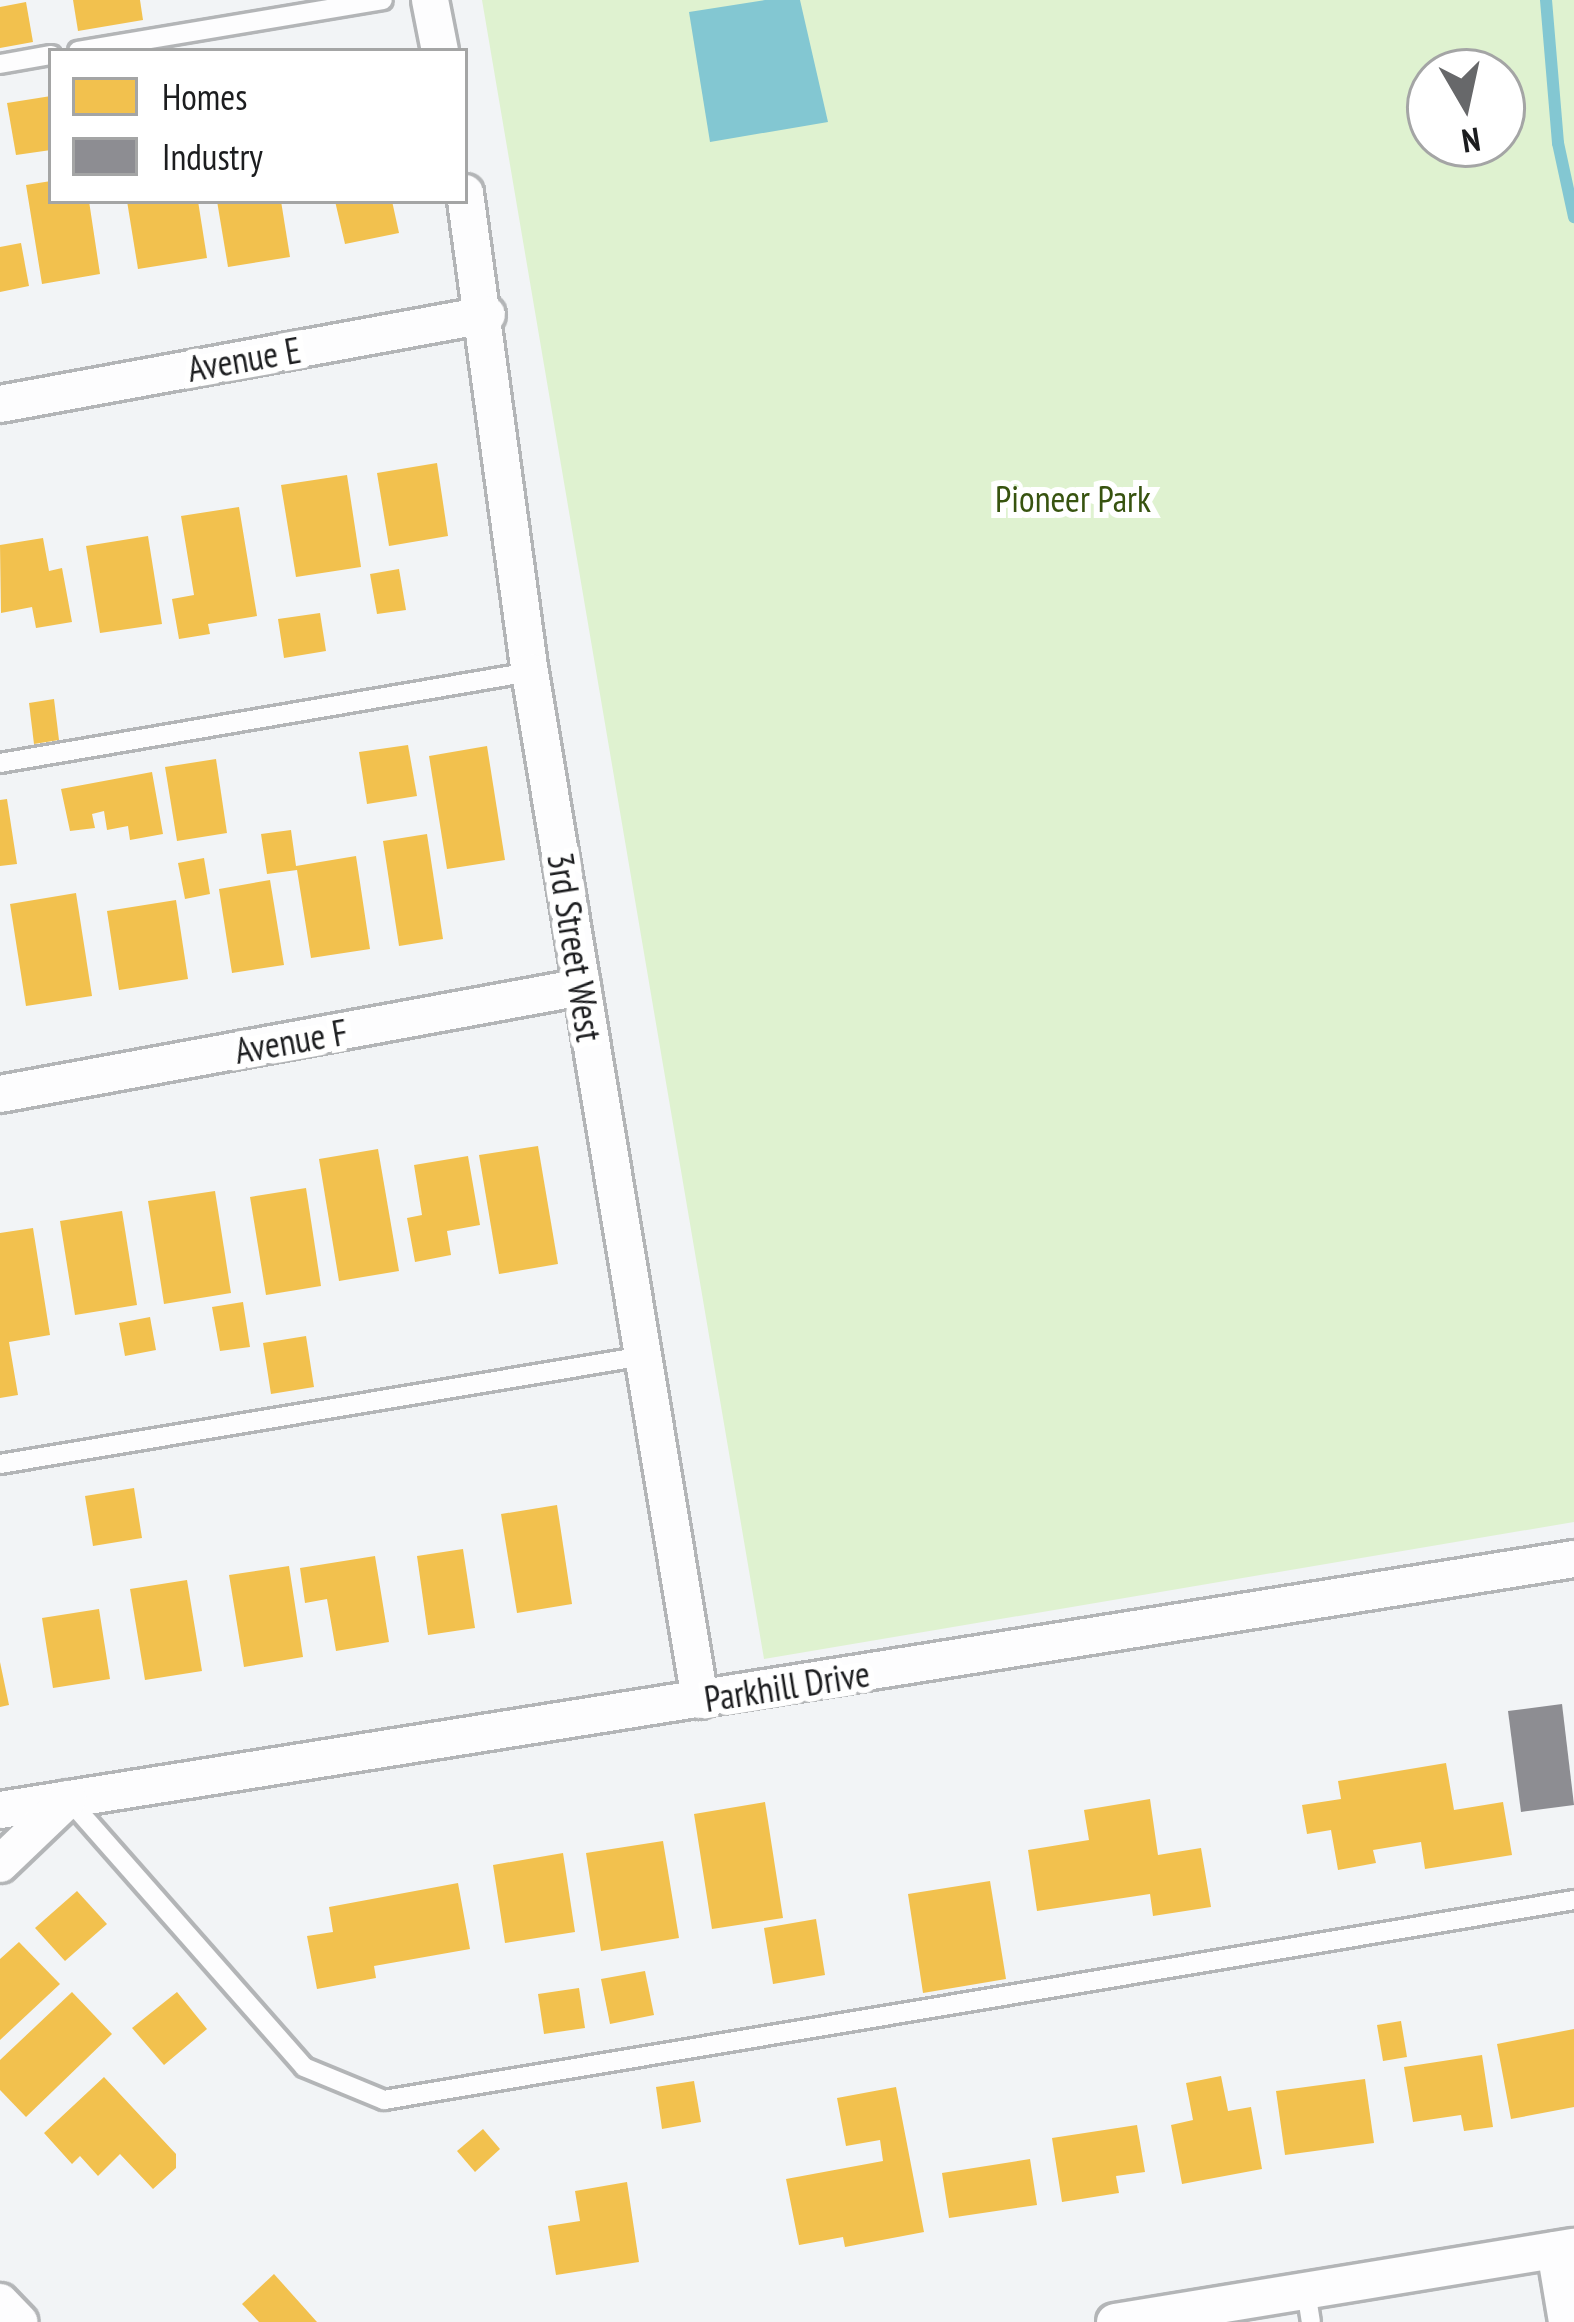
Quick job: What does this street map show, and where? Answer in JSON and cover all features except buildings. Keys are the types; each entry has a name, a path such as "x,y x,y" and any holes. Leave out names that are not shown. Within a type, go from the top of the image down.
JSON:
{"street":[{"path":"430,0 439,48"},
{"name":"3rd Street West","path":"467,204 487,315 530,672 700,1700"},
{"name":"Avenue E","path":"0,404 487,315"},
{"name":"Avenue F","path":"0,1094 582,988"},
{"name":"Parkhill Drive","path":"0,1810 1574,1558"},
{"path":"0,1864 68,1799"},
{"path":"1114,2322 1308,2306 1565,2248 1567,2322"},
{"path":"0,2302 20,2322"}],"lane":[{"path":"96,48 383,0"},
{"path":"0,64 48,56"},
{"path":"0,763 530,672"},
{"path":"0,1464 643,1356"},
{"path":"68,1799 304,2067 384,2100 1574,1900"}],"green space":[{"name":"Pioneer Park","path":"482,0 1574,0 1574,1522 764,1659"}],"water":[{"path":"765,0 800,0 828,122 710,142 689,12"}],"waterway":[{"path":"1546,0 1558,143 1574,217"}]}
